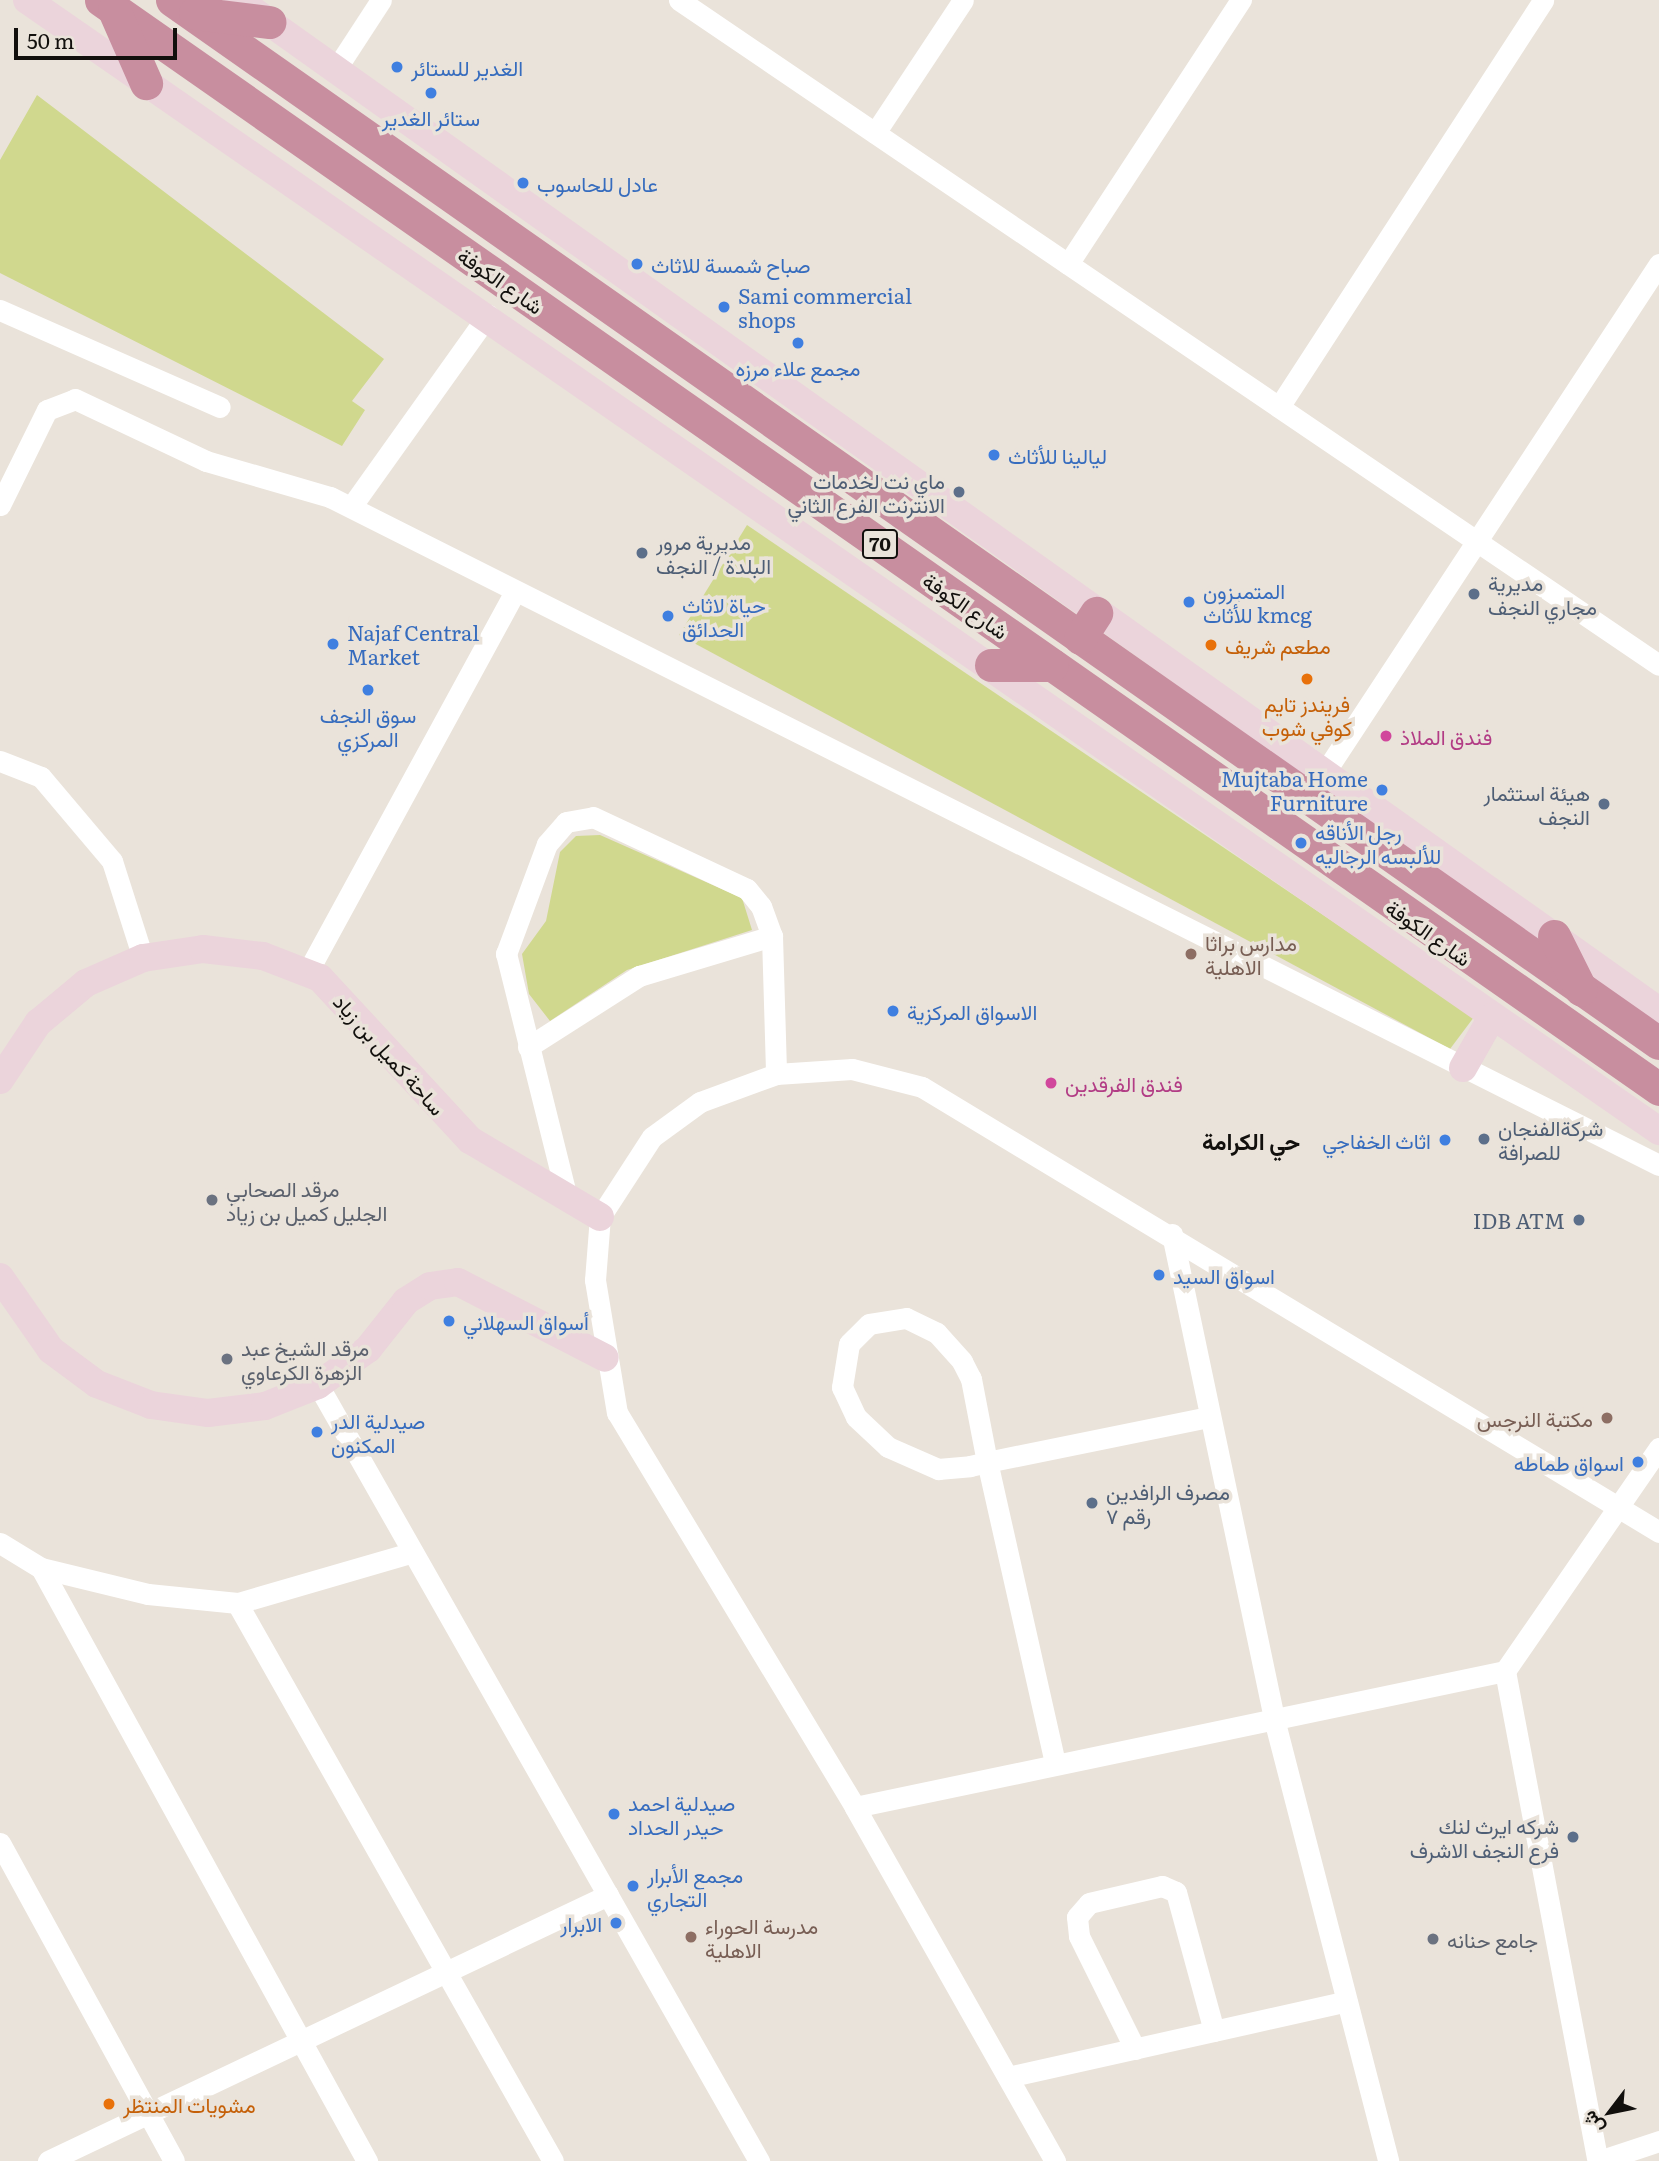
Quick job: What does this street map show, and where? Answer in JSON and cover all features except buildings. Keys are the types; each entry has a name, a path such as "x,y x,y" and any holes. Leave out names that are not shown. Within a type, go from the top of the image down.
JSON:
{"highway":[{"path":"107,4 146,83"},
{"name":"شارع الكوفة","path":"107,4 1659,1089"},
{"path":"181,6 269,22"},
{"name":"شارع الكوفة","path":"181,6 1088,626 1582,993 1659,1043"},
{"path":"991,665 1052,665"},
{"path":"1554,936 1582,993"}],"main road":[{"path":"27,0 488,315 1659,1131"},
{"path":"238,0 336,69 1088,626 1325,772 1659,1011"},
{"name":"ساحة كميل بن زياد","path":"0,1080 38,1023 86,983 143,958 203,949 263,956 307,973 367,1022 434,1107 470,1140 600,1217"},
{"path":"1463,1068 1492,1017"},
{"path":"0,1278 7,1309 60,1357 97,1384 151,1405 208,1413 264,1406 318,1385 368,1349 407,1301 430,1286 458,1282 605,1358"}],"street":[{"path":"336,69 381,0"},
{"path":"679,0 1659,665"},
{"path":"875,133 962,0"},
{"path":"1068,264 1241,0"},
{"path":"1279,407 1543,0"},
{"path":"1325,772 1475,540 1659,264"},
{"path":"0,310 220,407"},
{"path":"351,507 488,315"},
{"path":"0,505 47,410 75,399 206,461 351,507 1659,1165"},
{"path":"307,973 514,591"},
{"path":"0,761 41,777 112,861 143,958"},
{"path":"567,1198 506,954 547,844 566,822 593,817 747,889 772,936 776,1074"},
{"path":"528,1047 639,976 772,936"},
{"path":"1055,2161 855,1807 617,1413 605,1358 595,1280 600,1217 652,1137 700,1102 776,1074 852,1069 922,1087 1172,1234 1659,1532"},
{"path":"1172,1234 1208,1417 1274,1719 1388,2161"},
{"path":"1055,1763 986,1462 971,1380 951,1344 906,1318 888,1317 856,1333 842,1368 842,1387 870,1433 923,1465 986,1462 1208,1417"},
{"path":"318,1385 759,2161"},
{"path":"855,1807 1055,1763 1505,1671 1659,1448"},
{"path":"0,1543 41,1568 148,1594 237,1603 413,1552"},
{"path":"41,1568 299,2042 367,2161"},
{"path":"237,1603 444,1973 553,2161"},
{"path":"1505,1671 1598,2161 1659,2141"},
{"path":"0,1843 174,2161"},
{"path":"1135,2049 1079,1936 1077,1917 1089,1903 1162,1886 1176,1892 1214,2031"},
{"path":"48,2161 608,1895"},
{"path":"1008,2077 1347,2001"}],"green space":[{"path":"37,95 384,359 352,401 365,410 342,446 0,273 0,160"},
{"path":"747,525 1474,1017 1450,1049 679,635"},
{"path":"600,835 742,898 752,930 627,970 550,1021 529,994 522,954 546,921 560,852 576,836"}],"place":[{"name":"الغدير للستائر","path":"397,67"},
{"name":"ستائر الغدير","path":"431,93"},
{"name":"عادل للحاسوب","path":"523,183"},
{"name":"صباح شمسة للاثاث","path":"637,264"},
{"name":"Sami commercial shops","path":"724,307"},
{"name":"مجمع علاء مرزه","path":"798,343"},
{"name":"ليالينا للأثاث","path":"994,455"},
{"name":"ماي نت لخدمات الانترنت الفرع الثاني","path":"959,492"},
{"name":"مديرية مرور البلدة / النجف","path":"642,553"},
{"name":"مديرية مجاري النجف","path":"1474,594"},
{"name":"المتميزون للأثاث kmcg","path":"1189,602"},
{"name":"حياة لاثاث الحدائق","path":"668,616"},
{"name":"Najaf Central Market","path":"333,644"},
{"name":"مطعم شريف","path":"1211,645"},
{"name":"فريندز تايم كوفي شوب","path":"1307,679"},
{"name":"سوق النجف المركزي","path":"368,690"},
{"name":"فندق الملاذ","path":"1386,736"},
{"name":"Mujtaba Home Furniture","path":"1382,790"},
{"name":"هيئة استثمار النجف","path":"1604,804"},
{"name":"رجل الأناقه للألبسه الرجاليه","path":"1301,843"},
{"name":"مدارس براثا الاهلية","path":"1191,954"},
{"name":"الاسواق المركزية","path":"893,1011"},
{"name":"فندق الفرقدين","path":"1051,1083"},
{"name":"شركةالفنجان للصرافة","path":"1484,1139"},
{"name":"اثاث الخفاجي","path":"1445,1140"},
{"name":"مرقد الصحابي الجليل كميل بن زياد","path":"212,1200"},
{"name":"IDB ATM","path":"1579,1220"},
{"name":"اسواق السيد","path":"1159,1275"},
{"name":"أسواق السهلاني","path":"449,1321"},
{"name":"مرقد الشيخ عبد الزهرة الكرعاوي","path":"227,1359"},
{"name":"مكتبة النرجس","path":"1607,1418"},
{"name":"صيدلية الدر المكنون","path":"317,1432"},
{"name":"اسواق طماطه","path":"1638,1462"},
{"name":"مصرف الرافدين رقم ٧","path":"1092,1503"},
{"name":"صيدلية احمد حيدر الحداد","path":"614,1814"},
{"name":"شركه ايرث لنك فرع النجف الاشرف","path":"1573,1837"},
{"name":"مجمع الأبرار التجاري","path":"633,1886"},
{"name":"الابرار","path":"616,1923"},
{"name":"مدرسة الحوراء الاهلية","path":"691,1937"},
{"name":"جامع حنانه","path":"1433,1939"},
{"name":"مشويات المنتظر","path":"109,2104"}],"district":[{"name":"حي الكرامة","path":"1251,1140"}]}
